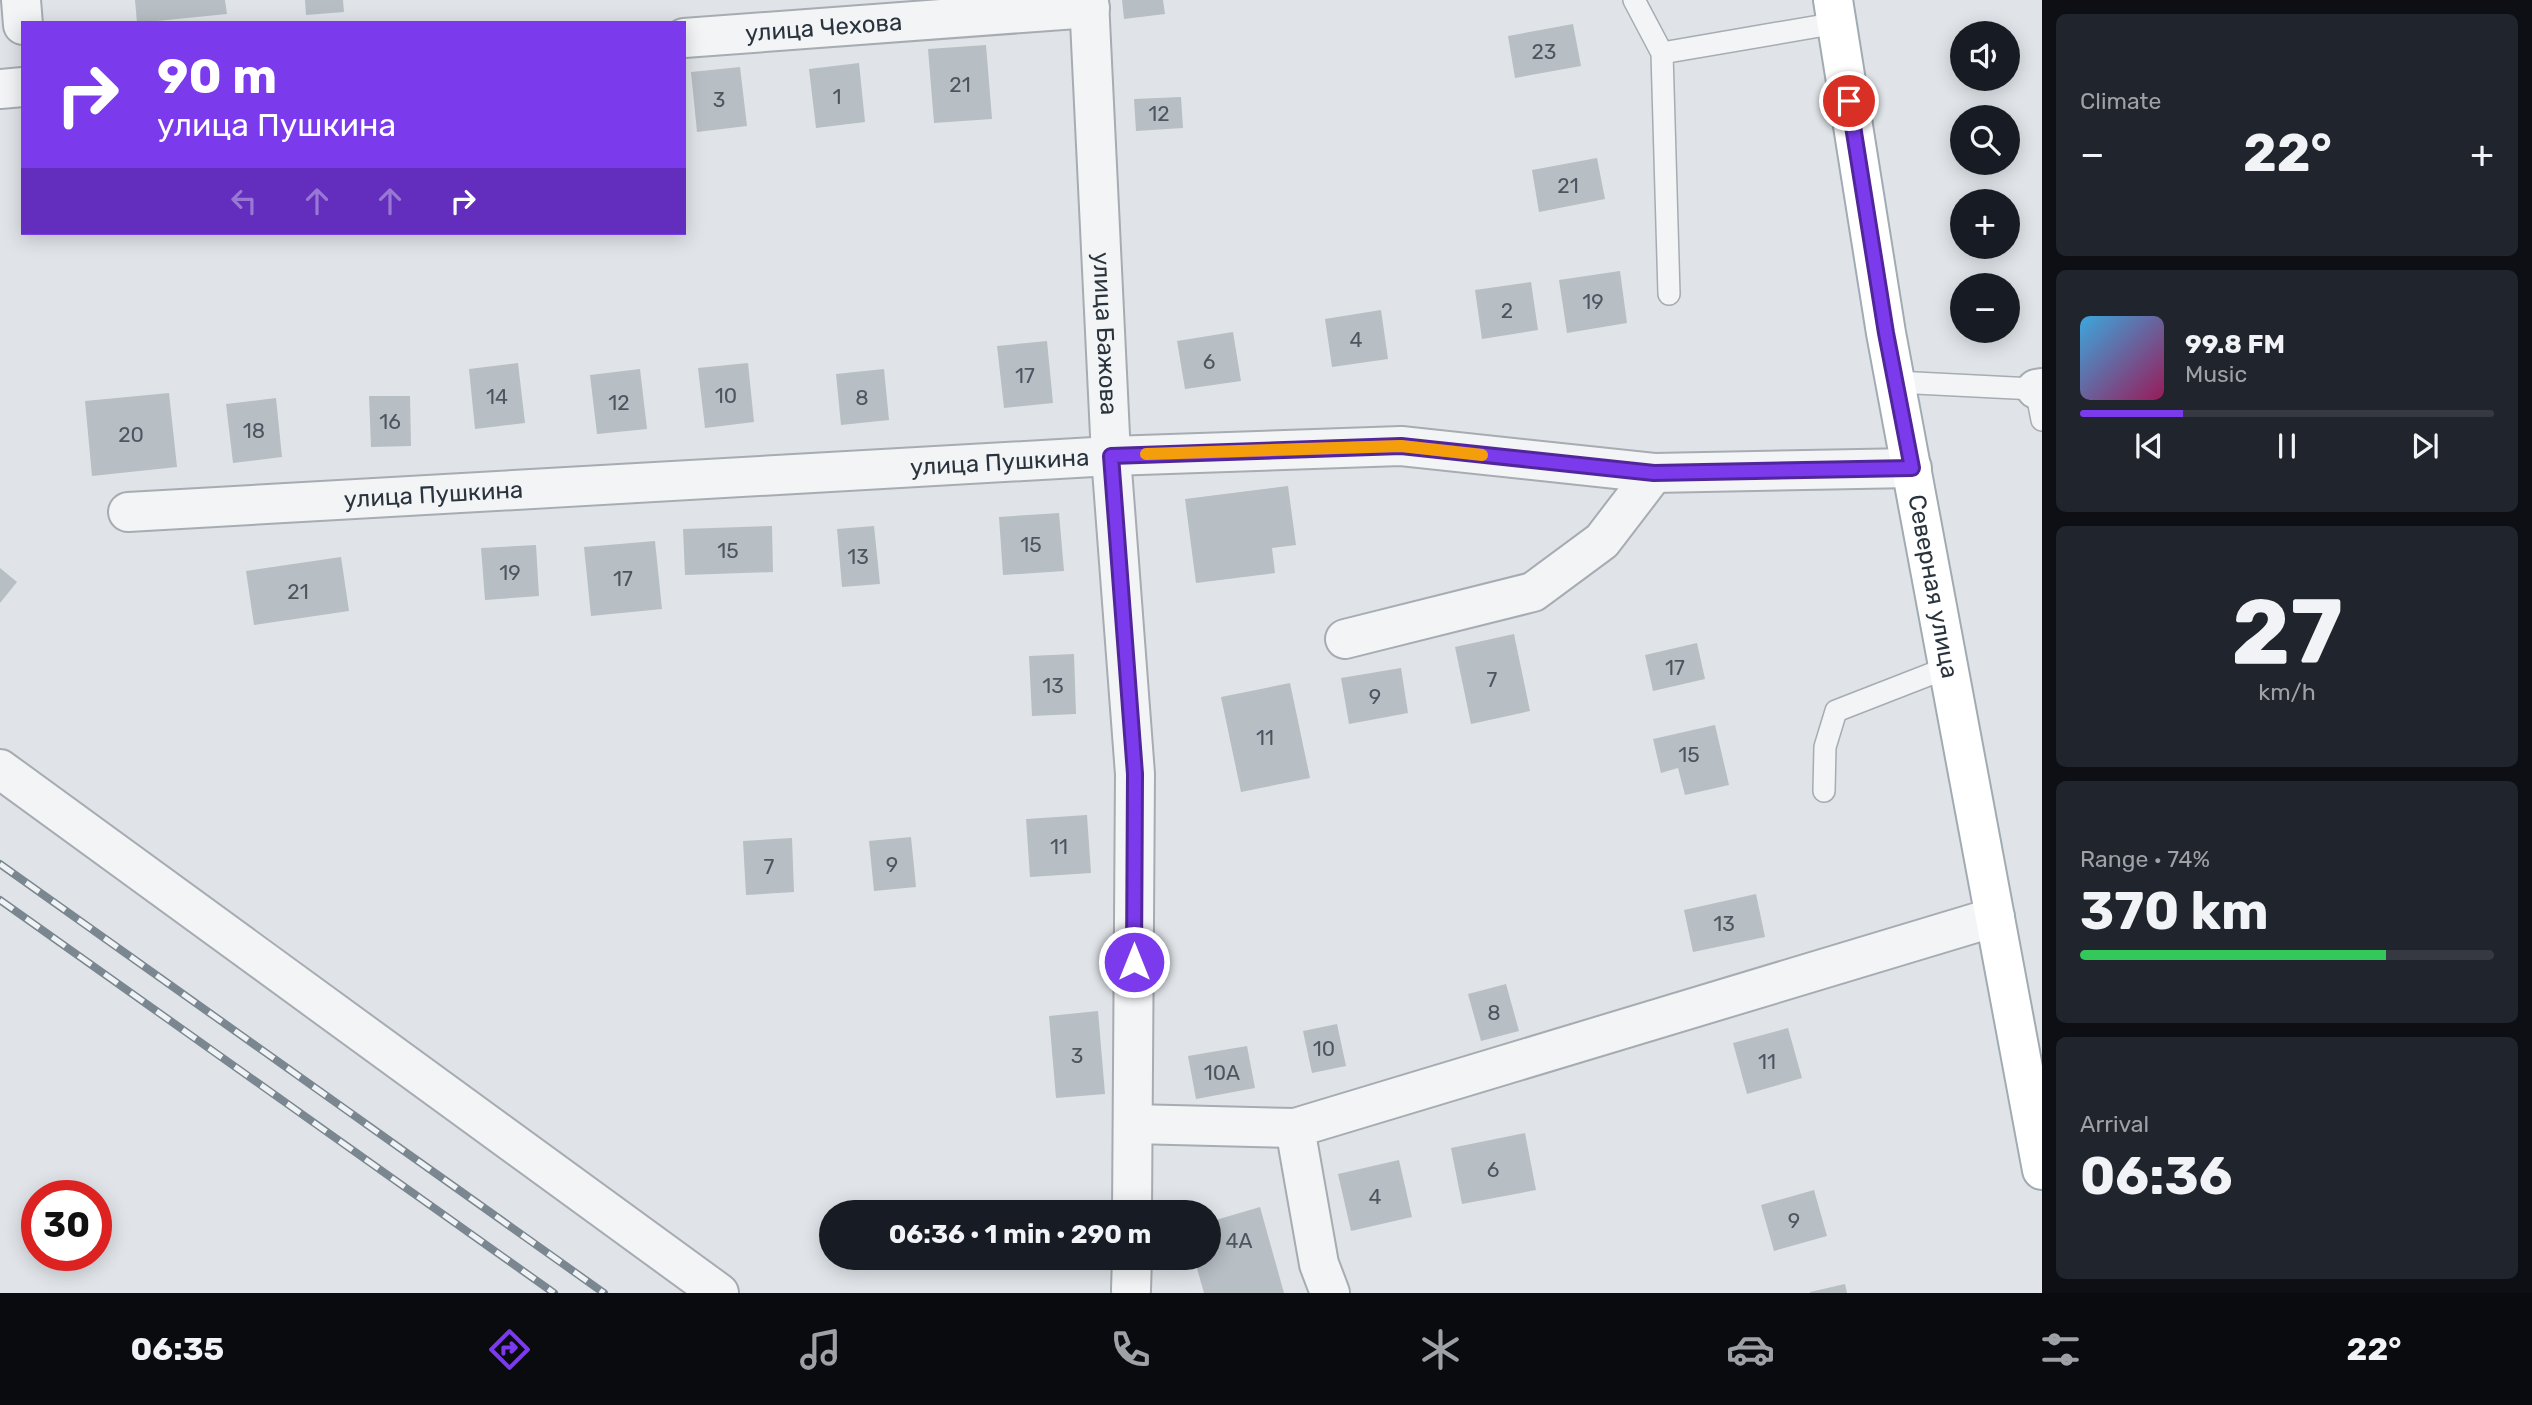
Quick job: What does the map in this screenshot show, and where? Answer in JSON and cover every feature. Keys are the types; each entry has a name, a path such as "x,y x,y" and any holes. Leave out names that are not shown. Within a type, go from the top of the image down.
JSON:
{"main road":[{"name":"Северная улица","path":"1835,12 1886,333 2042,1170"}],"street":[{"path":"21,0 23,21"},
{"name":"улица Чехова","path":"686,38 1089,4"},
{"name":"улица Бажова","path":"1089,4 1111,456 1135,774 1132,1200"},
{"path":"0,89 21,88"},
{"name":"улица Пушкина","path":"128,512 1111,456 1401,446 1654,473 1912,468"},
{"path":"1345,639 1533,592 1602,541 1654,473"},
{"path":"0,769 719,1293"},
{"path":"1133,1124 1295,1128 1995,917"},
{"path":"1295,1128 1319,1264 1330,1293"}],"lane":[{"path":"1634,0 1662,53 1669,294"},
{"path":"1662,53 1835,12"},
{"path":"1896,382 2040,399"},
{"path":"1824,791 1825,747 1836,711 1949,667"}],"building":[{"path":"135,0 225,0 227,14 137,21"},
{"path":"305,0 343,0 344,12 306,15"},
{"path":"1122,0 1163,0 1165,14 1124,19"},
{"path":"1573,24 1581,66 1515,78 1508,36"},
{"path":"986,45 992,119 934,123 928,49"},
{"path":"859,63 865,122 816,128 809,69"},
{"path":"740,67 747,126 697,132 691,72"},
{"path":"1181,97 1183,128 1136,131 1134,99"},
{"path":"1597,158 1605,199 1539,212 1532,170"},
{"path":"1620,271 1627,323 1567,333 1559,280"},
{"path":"1531,282 1538,330 1482,339 1475,290"},
{"path":"1381,310 1388,359 1332,367 1325,319"},
{"path":"1233,332 1241,381 1185,389 1177,341"},
{"path":"1047,341 1053,403 1004,408 997,346"},
{"path":"518,363 525,423 475,429 469,369"},
{"path":"748,363 754,422 705,428 698,368"},
{"path":"640,369 647,429 597,434 590,375"},
{"path":"884,369 889,420 841,425 836,374"},
{"path":"169,393 177,467 92,476 85,401"},
{"path":"369,396 410,396 411,446 371,447"},
{"path":"276,398 282,457 233,463 226,404"},
{"path":"1288,486 1296,545 1272,548 1275,573 1196,583 1185,499"},
{"path":"1059,513 1064,571 1003,575 999,517"},
{"path":"772,526 773,572 685,575 683,529"},
{"path":"874,526 880,584 842,587 837,529"},
{"path":"655,541 662,609 591,616 584,547"},
{"path":"536,545 539,596 485,600 481,548"},
{"path":"341,557 349,611 254,625 246,571"},
{"path":"0,568 17,582 0,603"},
{"path":"1514,634 1530,711 1471,724 1455,647"},
{"path":"1697,643 1705,679 1653,691 1645,655"},
{"path":"1074,654 1076,714 1032,716 1029,656"},
{"path":"1401,668 1408,713 1349,724 1341,678"},
{"path":"1290,683 1310,778 1241,792 1221,697"},
{"path":"1715,725 1729,785 1685,795 1678,768 1661,773 1653,739"},
{"path":"1087,815 1091,873 1030,877 1026,819"},
{"path":"911,837 916,887 874,891 869,841"},
{"path":"792,838 794,892 746,895 743,841"},
{"path":"1756,894 1765,937 1693,952 1684,910"},
{"path":"1506,984 1519,1031 1481,1041 1468,994"},
{"path":"1098,1011 1105,1094 1056,1098 1049,1016"},
{"path":"1337,1024 1346,1066 1312,1073 1303,1031"},
{"path":"1788,1028 1802,1078 1747,1094 1733,1043"},
{"path":"1247,1046 1255,1088 1196,1099 1188,1056"},
{"path":"1525,1133 1536,1190 1462,1204 1451,1148"},
{"path":"1399,1160 1412,1217 1351,1231 1338,1174"},
{"path":"1814,1190 1827,1236 1774,1251 1761,1205"},
{"path":"1260,1207 1284,1293 1204,1293 1197,1270 1221,1270 1221,1218"},
{"path":"1845,1284 1847,1293 1810,1293 1810,1292"}],"railway":[{"path":"0,864 604,1293"},
{"path":"0,900 554,1293"}],"slow traffic":[{"path":"1146,454 1401,446 1482,455"}],"route":[{"path":"1134,962 1135,774 1111,456 1401,446 1654,473 1912,468 1886,333 1849,101"}]}
